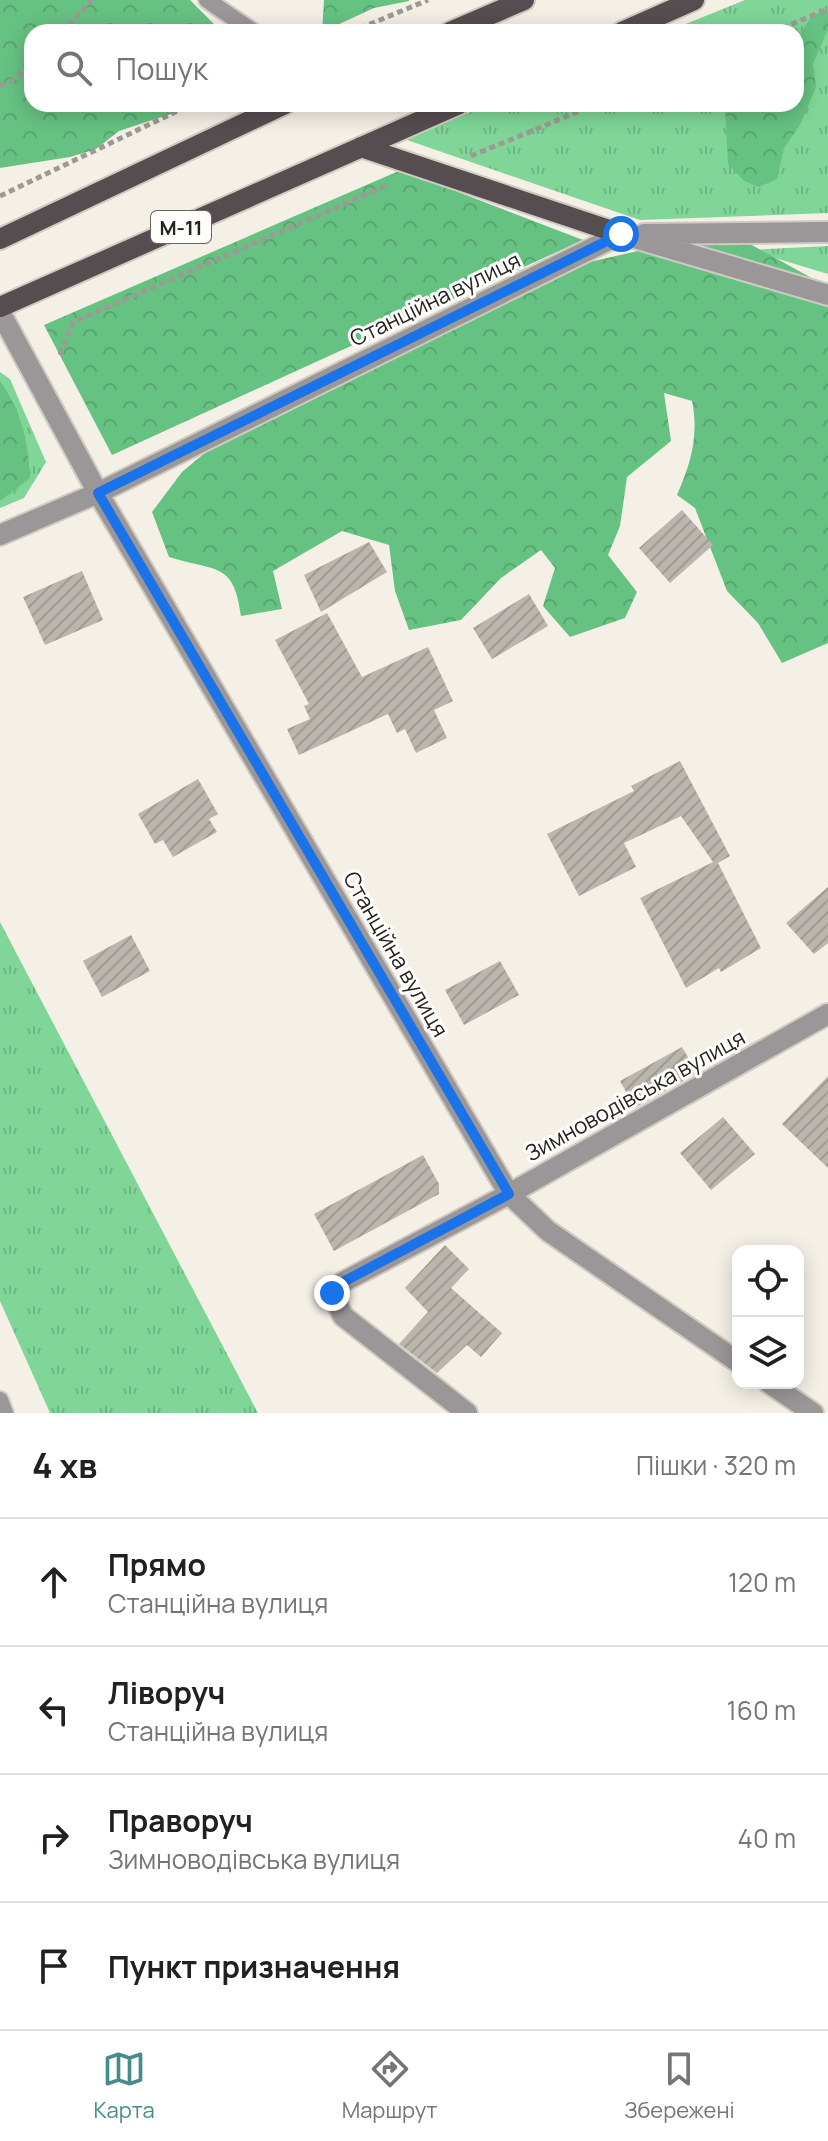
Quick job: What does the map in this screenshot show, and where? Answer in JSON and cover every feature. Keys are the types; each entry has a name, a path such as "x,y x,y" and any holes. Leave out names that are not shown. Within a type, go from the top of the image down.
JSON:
{"main road":[{"path":"468,24 524,0"},
{"path":"640,24 694,0"},
{"path":"0,239 268,112"},
{"name":"М-11","path":"0,310 441,112"},
{"path":"361,147 621,234"}],"street":[{"path":"621,234 828,232"},
{"path":"621,234 828,295"},
{"name":"Станційна вулиця","path":"0,535 98,493 621,234"},
{"name":"Станційна вулиця","path":"0,310 98,493 509,1194 548,1231 732,1358"},
{"name":"Зимноводівська вулиця","path":"467,1413 343,1316 332,1293 343,1282 509,1194 828,1014"},
{"path":"778,1389 813,1413"}],"lane":[{"path":"207,0 242,24"},
{"path":"0,1400 5,1413"}],"path":[{"path":"69,24 92,0"},
{"path":"370,24 428,0"},
{"path":"792,24 828,9"},
{"path":"0,86 16,78 24,70"},
{"path":"0,196 175,112"},
{"path":"459,160 577,112"},
{"path":"60,355 73,322 403,178"}],"green space":[{"path":"0,0 190,0 214,24 24,24 24,112 177,112 119,131 96,149 70,157 0,168"},
{"path":"324,0 409,0 374,8 339,24 322,24"},
{"path":"745,0 828,0 828,213 640,220 404,139 470,112 804,112 804,24 686,24"},
{"path":"828,12 828,29 813,64 816,87 800,125 784,148 777,179 759,187 744,181 728,164 725,112 804,112 804,28 813,14"},
{"path":"401,170 583,240 112,455 44,325"},
{"path":"741,239 828,287 828,643 782,663 758,623 727,591 695,508 677,495 692,449 695,426 692,401 664,393 671,441 627,477 620,526 608,555 637,592 625,618 570,637 543,606 555,568 541,550 501,578 461,620 409,630 395,591 389,545 342,531 273,571 282,609 241,616 238,598 228,577 211,568 169,557 152,512 182,472 225,436 576,265 638,251"},
{"path":"828,246 828,274 749,250"},
{"path":"0,372 10,379 46,462 24,498 0,508"},
{"path":"0,381 14,404 22,427 30,478 0,501"},
{"path":"0,922 258,1413 50,1413 0,1301"}],"building":[{"path":"682,510 713,545 670,583 639,548"},
{"path":"369,542 387,572 321,612 304,575"},
{"path":"82,571 103,620 45,645 23,597"},
{"path":"529,594 548,626 492,659 473,628"},
{"path":"327,613 362,677 428,647 453,701 434,710 447,738 416,753 405,729 397,733 388,714 299,755 287,729 310,719 304,706 309,704 275,640"},
{"path":"680,761 730,856 718,863 761,948 686,988 640,898 713,862 681,816 624,843 636,867 579,896 547,834 634,791 631,786"},
{"path":"198,779 218,814 209,819 217,832 173,857 163,840 155,844 138,814"},
{"path":"828,887 828,943 814,954 786,923"},
{"path":"131,935 150,971 102,997 83,961"},
{"path":"500,961 519,995 464,1025 445,990"},
{"path":"682,1047 697,1073 635,1108 620,1081"},
{"path":"828,1076 828,1168 782,1124"},
{"path":"723,1117 755,1154 711,1190 680,1153"},
{"path":"423,1155 439,1184 439,1194 334,1251 314,1214"},
{"path":"445,1245 469,1269 451,1288 502,1333 481,1357 467,1345 437,1373 399,1344 428,1312 405,1288"}],"route":[{"path":"332,1293 343,1282 509,1194 98,493 621,234"}]}
